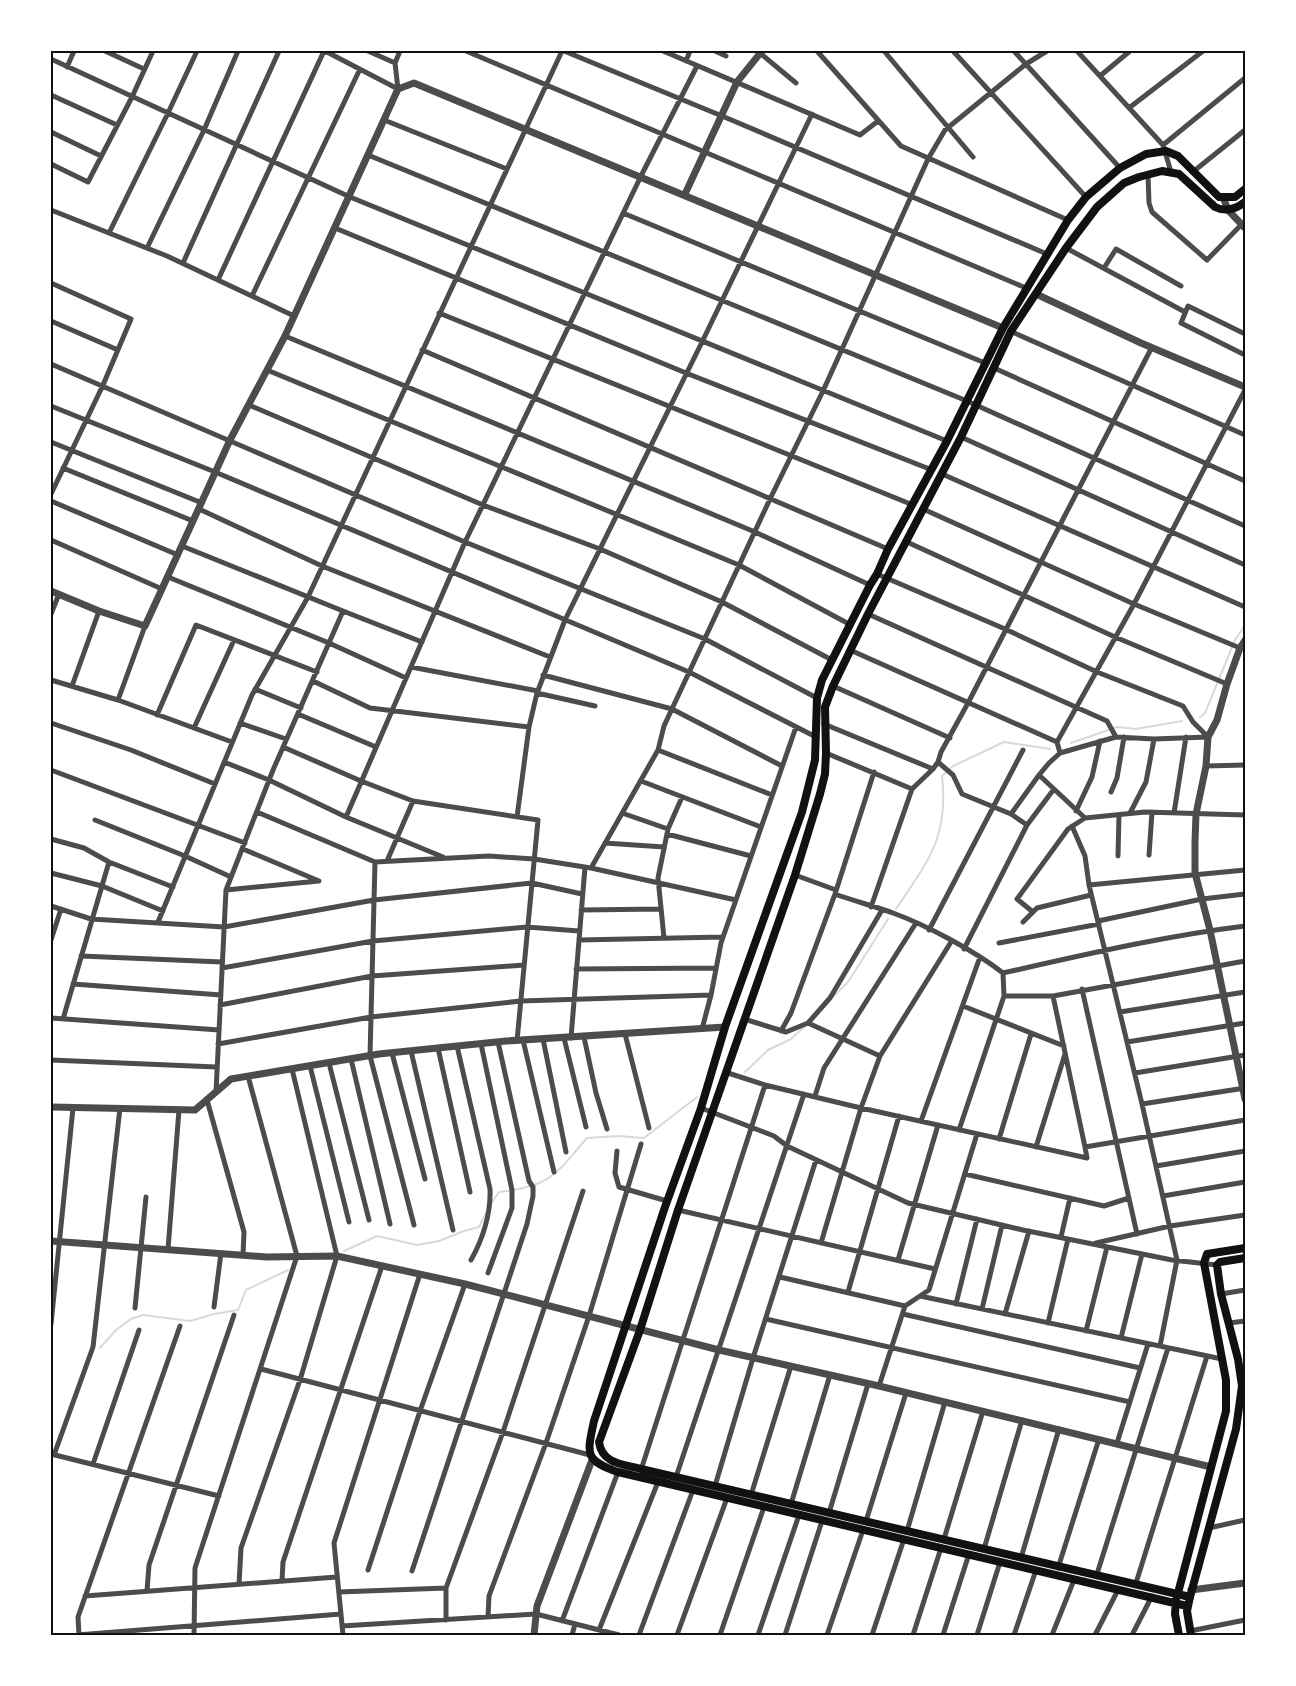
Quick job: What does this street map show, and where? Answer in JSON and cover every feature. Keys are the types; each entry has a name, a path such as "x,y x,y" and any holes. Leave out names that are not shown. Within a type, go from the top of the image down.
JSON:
{"main road":[{"path":"1189,1598 1178,1593 1097,1574 984,1550 942,1544 865,1526 822,1521 658,1482 609,1461 604,1456 599,1442 640,1330 678,1210 795,874 820,794 825,774 825,707 868,614 961,437 994,368 1007,330 1026,288 1068,220 1086,197 1120,168 1146,154 1165,148 1178,156 1219,196 1234,197 1245,189"},
{"path":"865,1526 829,1513 676,1477 618,1472 597,1465 591,1458 589,1442 594,1421 667,1201 701,1108 725,1027 802,812 816,760 816,698 822,680 888,549 947,441 985,363 1097,207 1124,183 1148,174 1171,172 1179,174 1221,210 1228,210 1245,202"},
{"path":"1179,1635 1175,1604 1226,1411 1226,1380 1204,1263 1208,1254 1245,1248"},
{"path":"1190,1633 1189,1598 1236,1429 1244,1389 1242,1359 1221,1294 1217,1265 1220,1262 1245,1258"},
{"path":"942,1544 1000,1562 1175,1604 1189,1598"}],"street":[{"path":"67,67 74,51"},
{"path":"105,51 144,69"},
{"path":"51,164 88,182 153,51"},
{"path":"109,233 197,51"},
{"path":"147,248 204,130 238,51"},
{"path":"183,263 279,51"},
{"path":"218,280 324,51 398,89 414,83 685,194 1007,330 1245,435"},
{"path":"368,51 395,63"},
{"path":"118,700 145,626 230,440 285,336 398,89 395,63 400,51"},
{"path":"466,51 1026,288"},
{"path":"158,922 255,689 308,597 563,51 1047,254"},
{"path":"663,51 860,135 878,121"},
{"path":"686,61 690,51"},
{"path":"716,51 726,56"},
{"path":"817,51 901,146 1068,220"},
{"path":"884,51 973,157"},
{"path":"953,51 1086,197"},
{"path":"1014,51 1120,168"},
{"path":"586,1126 568,1038 574,999 582,894 588,868 605,843 658,750 664,726 877,276 928,159 948,127 1026,64 1047,51"},
{"path":"1077,51 1165,148 1171,172"},
{"path":"1100,76 1130,51"},
{"path":"1129,108 1203,51"},
{"path":"685,194 737,82 761,52 796,83"},
{"path":"51,59 350,197 947,441"},
{"path":"346,818 465,542 641,176 697,66"},
{"path":"252,296 360,69"},
{"path":"1165,148 1245,78"},
{"path":"51,95 117,125"},
{"path":"517,817 529,727 543,675 565,620 812,114"},
{"path":"384,120 507,169"},
{"path":"1194,171 1245,130"},
{"path":"51,132 101,156"},
{"path":"368,155 967,401 1245,526"},
{"path":"1148,174 1149,203 1152,212 1208,260 1243,226 1228,210 1223,197"},
{"path":"51,210 183,263 294,316"},
{"path":"623,213 985,363"},
{"path":"335,228 686,373 932,470"},
{"path":"1066,248 1185,312"},
{"path":"1104,268 1116,249 1180,286"},
{"path":"51,283 131,319 103,385 53,485 51,494"},
{"path":"1036,294 1245,388 1134,604 1058,742 1060,753"},
{"path":"1245,334 1188,306 1181,323 1245,355"},
{"path":"439,313 913,505"},
{"path":"51,321 118,350"},
{"path":"285,336 755,532 870,585"},
{"path":"871,907 912,789 940,764 941,752 1152,347"},
{"path":"422,350 888,549"},
{"path":"51,364 465,542 705,639 816,698"},
{"path":"994,368 1245,481"},
{"path":"267,370 739,565 849,624"},
{"path":"249,405 483,505 600,549 722,602 832,660"},
{"path":"51,406 216,472 689,672 816,737"},
{"path":"961,437 1245,565"},
{"path":"51,442 200,506 322,566 550,657"},
{"path":"63,468 193,521"},
{"path":"942,474 1245,607"},
{"path":"51,501 178,555"},
{"path":"923,509 1134,604 1238,647"},
{"path":"51,540 162,589"},
{"path":"907,542 1115,638 1225,683"},
{"path":"182,546 422,642"},
{"path":"877,574 1005,629 1097,672 1183,706 1193,722 1208,737"},
{"path":"168,577 329,643 406,678"},
{"path":"51,615 55,592 99,611 145,626"},
{"path":"72,686 99,611"},
{"path":"216,1092 226,890 286,739 344,611"},
{"path":"868,614 1107,721 1114,734"},
{"path":"157,714 196,625 316,672"},
{"path":"194,728 234,639"},
{"path":"1245,640 1238,647 1225,683 1217,720 1208,737 1206,766 1196,814 1196,874 1245,1098"},
{"path":"850,650 1058,742"},
{"path":"411,667 538,692 595,706"},
{"path":"543,675 672,709 782,766"},
{"path":"51,680 118,700 232,742"},
{"path":"313,681 370,708 529,727"},
{"path":"833,686 950,738"},
{"path":"255,689 376,747"},
{"path":"51,723 131,750 215,784"},
{"path":"240,723 286,739"},
{"path":"824,724 933,769"},
{"path":"702,1029 723,937 796,727"},
{"path":"1011,814 1039,775 1060,753 1100,741 1114,734 1154,739 1208,737"},
{"path":"1111,792 1117,778 1124,737"},
{"path":"1174,813 1186,737"},
{"path":"1130,813 1146,782 1154,739"},
{"path":"1076,811 1092,777 1100,741"},
{"path":"283,747 413,801 538,820 520,1001 520,1040 554,1172"},
{"path":"658,750 772,795"},
{"path":"929,930 1023,750"},
{"path":"826,753 912,789"},
{"path":"224,762 269,780 346,818 446,858"},
{"path":"940,764 953,775 962,794 1011,814 1027,825"},
{"path":"1206,766 1245,765"},
{"path":"51,770 198,824 319,881 226,890"},
{"path":"781,1030 791,1013 836,892 874,772"},
{"path":"1039,775 1085,818"},
{"path":"640,782 762,826"},
{"path":"964,949 1027,825 1054,789"},
{"path":"664,938 658,883 668,832 682,797"},
{"path":"387,861 413,801"},
{"path":"257,812 375,862 489,856 534,859 588,868 736,900"},
{"path":"1149,855 1152,812"},
{"path":"1033,912 1017,899 1068,829 1085,818 1152,812 1245,815"},
{"path":"622,813 668,832 751,856"},
{"path":"1118,856 1119,815"},
{"path":"95,820 231,877"},
{"path":"1072,826 1084,856 1091,896 1128,1042 1177,1260 1160,1346"},
{"path":"51,839 84,848 109,862 173,887"},
{"path":"605,843 664,847"},
{"path":"63,1019 109,862"},
{"path":"375,862 370,1056 414,1225"},
{"path":"1089,885 1245,870"},
{"path":"51,873 102,886 163,911"},
{"path":"795,874 871,907 916,923 980,957 1003,973 1106,950 1210,930 1245,926"},
{"path":"51,906 91,919 224,927 374,900 532,884 582,894"},
{"path":"999,943 1202,898 1245,894"},
{"path":"1023,922 1037,908 1091,896"},
{"path":"51,940 61,909"},
{"path":"581,910 661,909"},
{"path":"744,1019 786,1032 808,1023 830,998 882,910"},
{"path":"814,1096 824,1068 916,923"},
{"path":"81,956 222,965 373,940 527,927 579,931"},
{"path":"579,940 723,937"},
{"path":"821,1243 861,1108 880,1056 951,942"},
{"path":"921,1121 980,957"},
{"path":"1004,996 1053,996 1113,983 1245,961"},
{"path":"220,1005 372,976 524,966"},
{"path":"576,969 716,968"},
{"path":"959,1130 1004,996 1003,973"},
{"path":"73,984 221,995"},
{"path":"1083,989 1137,1233"},
{"path":"1120,1012 1245,992"},
{"path":"218,1044 371,1017 520,1001 711,995"},
{"path":"725,1072 861,1108 1086,1158 1053,996"},
{"path":"963,1006 1064,1046"},
{"path":"51,1018 219,1030"},
{"path":"808,1023 880,1056"},
{"path":"1128,1042 1245,1023"},
{"path":"51,1107 195,1110 231,1080 370,1056 520,1040 725,1027"},
{"path":"625,1034 650,1128"},
{"path":"999,1139 1031,1034"},
{"path":"584,1037 596,1093 607,1129"},
{"path":"543,1039 566,1152"},
{"path":"412,1570 527,1224 533,1187 529,1181 498,1042"},
{"path":"481,1044 512,1190 512,1208 488,1273"},
{"path":"457,1046 490,1189 491,1204 471,1260"},
{"path":"438,1048 470,1192"},
{"path":"411,1051 453,1230"},
{"path":"392,1053 425,1179"},
{"path":"1036,1147 1065,1054"},
{"path":"1135,1072 1245,1055"},
{"path":"351,1059 390,1224"},
{"path":"51,1060 216,1067"},
{"path":"329,1063 369,1220"},
{"path":"310,1066 349,1222"},
{"path":"239,1584 241,1548 300,1380 337,1256 292,1069"},
{"path":"194,1635 195,1568 297,1256 249,1077"},
{"path":"640,1474 765,1084"},
{"path":"1142,1104 1244,1088"},
{"path":"676,1477 804,1094"},
{"path":"207,1100 244,1232 243,1255"},
{"path":"51,1324 73,1108"},
{"path":"120,1108 93,1347 52,1454 219,1496"},
{"path":"701,1108 774,1136 787,1146 842,1173 914,1204 1092,1244 1217,1265"},
{"path":"168,1249 179,1110"},
{"path":"848,1292 899,1116"},
{"path":"1085,1147 1245,1120"},
{"path":"898,1260 938,1125"},
{"path":"879,1386 905,1306 929,1290 977,1134"},
{"path":"488,1617 489,1596 546,1443 589,1316 641,1144"},
{"path":"617,1151 615,1173 619,1187 667,1201"},
{"path":"1156,1166 1245,1151"},
{"path":"715,1486 816,1160"},
{"path":"965,1174 1104,1206 1129,1198"},
{"path":"1163,1196 1245,1182"},
{"path":"446,1620 446,1588 503,1432 584,1191"},
{"path":"135,1308 146,1197"},
{"path":"1061,1237 1070,1198"},
{"path":"678,1210 935,1269"},
{"path":"1092,1244 1170,1226 1245,1215"},
{"path":"956,1304 977,1219"},
{"path":"982,1309 1002,1225"},
{"path":"1005,1314 1029,1231"},
{"path":"1048,1323 1068,1239"},
{"path":"51,1241 243,1255 337,1256 465,1284 718,1350 879,1386 1211,1467"},
{"path":"1086,1331 1107,1247"},
{"path":"214,1307 221,1253"},
{"path":"1121,1338 1142,1254"},
{"path":"282,1581 283,1562 382,1266"},
{"path":"343,1635 334,1543 420,1274"},
{"path":"780,1277 905,1306"},
{"path":"368,1570 420,1411 465,1284"},
{"path":"1221,1294 1245,1290"},
{"path":"920,1296 1222,1359"},
{"path":"903,1314 1140,1368"},
{"path":"147,1591 149,1565 234,1315"},
{"path":"766,1319 1130,1402"},
{"path":"1229,1323 1245,1320"},
{"path":"180,1326 78,1617 78,1635 341,1614"},
{"path":"93,1464 139,1330"},
{"path":"1117,1443 1148,1344"},
{"path":"1097,1574 1168,1348"},
{"path":"1136,1583 1207,1356"},
{"path":"751,1495 792,1366"},
{"path":"261,1369 546,1443 591,1458 537,1606 534,1635"},
{"path":"791,1504 830,1375"},
{"path":"829,1513 868,1384"},
{"path":"827,1635 865,1526 906,1393"},
{"path":"872,1635 906,1535 945,1402"},
{"path":"913,1635 983,1411"},
{"path":"984,1550 1022,1420"},
{"path":"1022,1558 1059,1429"},
{"path":"1056,1576 1099,1439"},
{"path":"562,1621 618,1472"},
{"path":"599,1630 658,1482"},
{"path":"639,1635 693,1490"},
{"path":"678,1635 727,1498"},
{"path":"720,1635 764,1507"},
{"path":"758,1635 800,1515"},
{"path":"1209,1528 1245,1520"},
{"path":"785,1635 822,1521"},
{"path":"943,1635 969,1554"},
{"path":"977,1635 1000,1562"},
{"path":"1014,1635 1036,1570"},
{"path":"85,1596 337,1577"},
{"path":"1052,1635 1074,1581"},
{"path":"1189,1598 1245,1583"},
{"path":"339,1592 446,1588"},
{"path":"1132,1635 1156,1588"},
{"path":"1095,1635 1118,1590"},
{"path":"342,1626 536,1614 619,1635"},
{"path":"1190,1633 1245,1620"},
{"path":"572,1635 575,1624"}],"waterway":[{"path":"1200,717 1205,713 1235,640 1245,625"},
{"path":"1071,743 1117,727 1136,729 1182,721"},
{"path":"896,909 918,877 934,847 942,816 942,776 953,766 1004,742 1050,749"},
{"path":"833,997 848,982 888,919"},
{"path":"745,1072 768,1050 791,1039 804,1027"},
{"path":"492,1202 499,1192 530,1186 550,1177 567,1162 587,1138 618,1136 644,1138 697,1097"},
{"path":"344,1251 377,1236 417,1245 439,1241 479,1227 486,1213"},
{"path":"100,1348 116,1330 131,1319 143,1315 190,1321 238,1310 246,1290 288,1270"}]}
